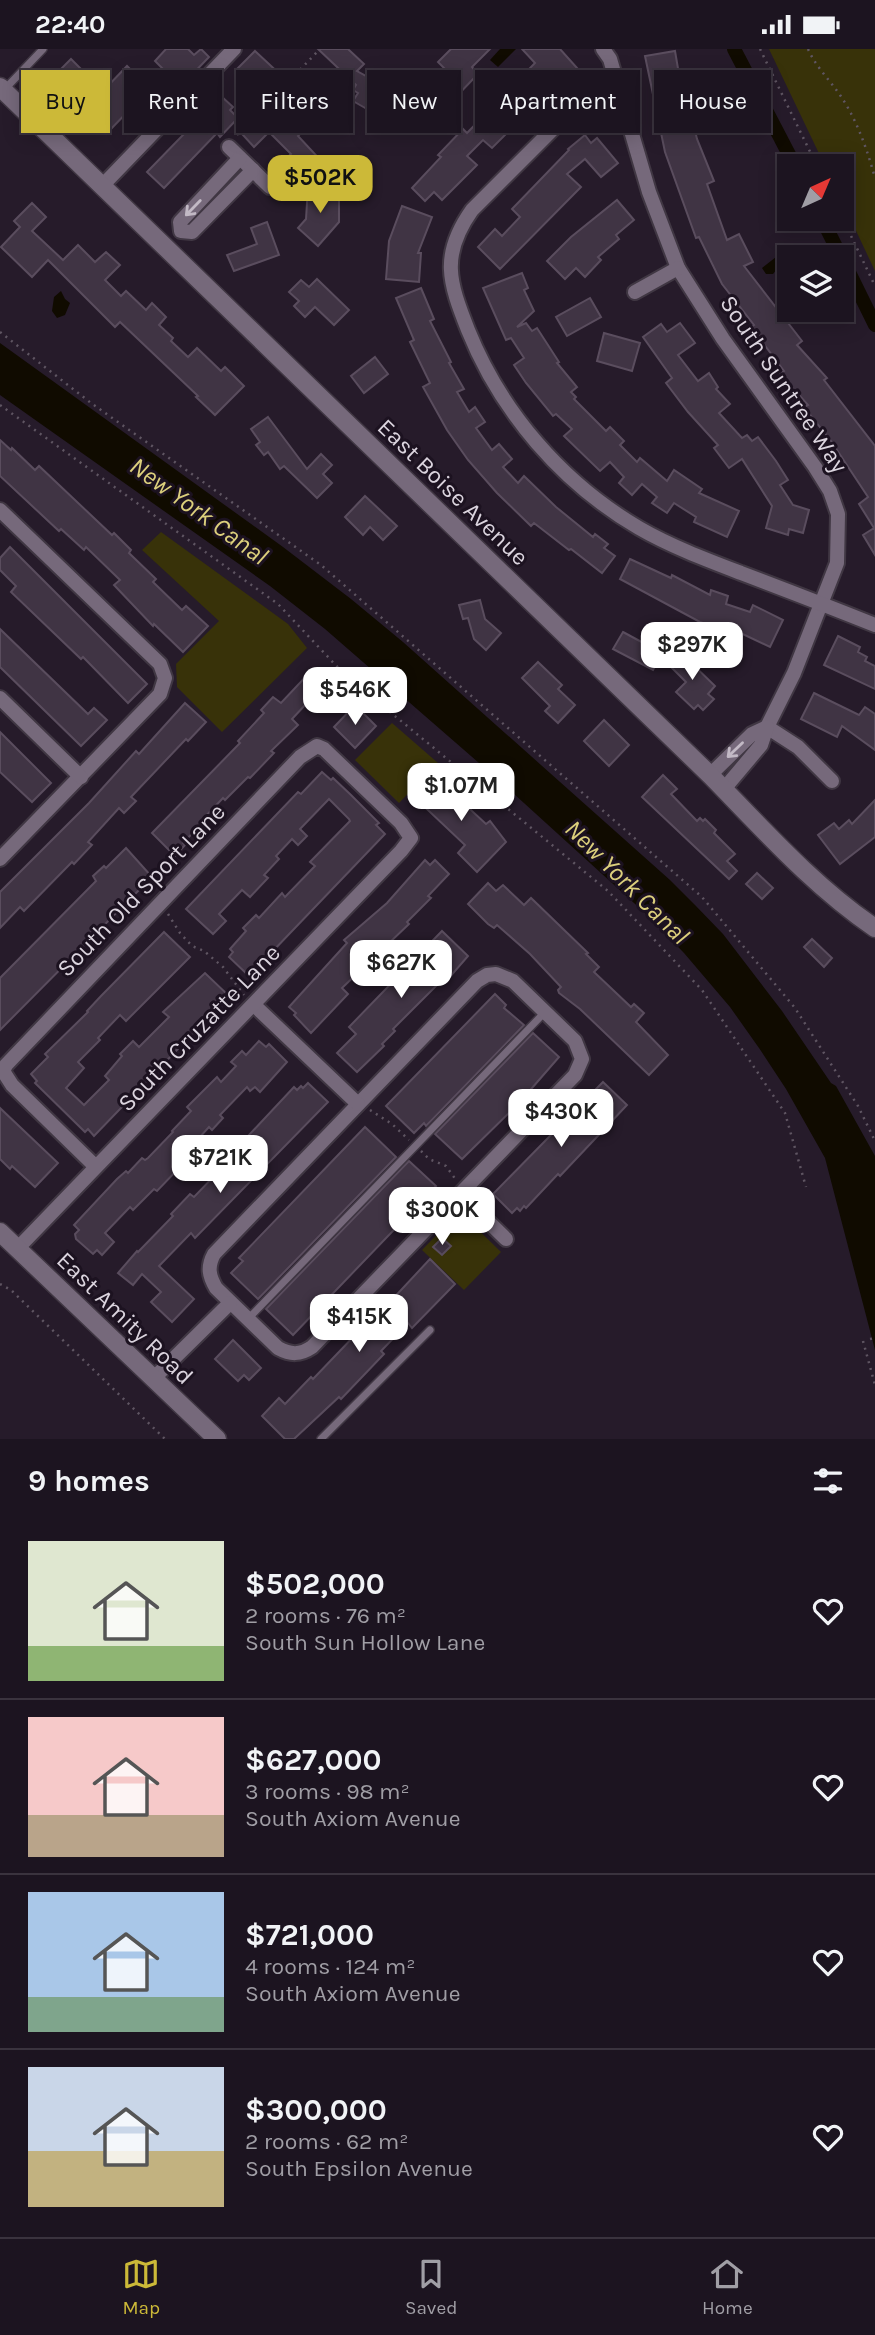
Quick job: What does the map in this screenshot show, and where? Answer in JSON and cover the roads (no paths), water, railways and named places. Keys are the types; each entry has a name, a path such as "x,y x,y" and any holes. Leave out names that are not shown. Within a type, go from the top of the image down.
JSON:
{"street":[{"path":"102,186 234,49"},
{"name":"South Suntree Way","path":"603,49 614,70"},
{"name":"East Boise Avenue","path":"2,89 802,867 857,916 875,928"},
{"path":"549,133 460,226 449,266 454,290 480,358 508,405 543,451 590,495 640,529 705,559 875,625"},
{"name":"South Suntree Way","path":"632,133 649,192 678,268 723,339 830,491 838,514 837,563 794,673 761,745 724,789"},
{"path":"232,142 240,158 270,187"},
{"path":"181,231 180,222 240,158"},
{"path":"181,231 192,232 253,170"},
{"path":"165,247 181,231"},
{"path":"635,292 678,268"},
{"path":"0,510 160,664 165,678 160,694 0,859"},
{"path":"0,698 80,777"},
{"path":"767,727 798,747 832,781"},
{"name":"South Suntree Way","path":"710,775 752,734 767,727"},
{"name":"South Old Sport Lane","path":"96,1167 12,1085 3,1070 12,1056 300,757 317,746 331,754 401,823 411,838"},
{"name":"South Cruzatte Lane","path":"17,1249 254,1005 411,838"},
{"path":"496,974 513,981 545,1012 575,1041 582,1059 575,1075 312,1347 299,1354 287,1353 278,1348 216,1289 210,1279 209,1268 214,1254 477,981 487,975 496,974"},
{"path":"254,1005 358,1104"},
{"path":"460,1194 506,1239"},
{"name":"East Amity Road","path":"0,1232 217,1439"},
{"path":"153,1379 230,1303"}],"lane":[{"path":"2,89 43,49"},
{"path":"248,1319 545,1012"},
{"path":"321,1439 430,1330"}],"water":[{"path":"500,49 516,49 498,67 490,60"},
{"path":"777,257 777,269 773,274 766,274 762,268"},
{"path":"61,291 70,303 65,315 57,318 52,311 54,297"},
{"name":"New York Canal","path":"0,343 351,599 403,642 670,880 723,934 782,1011 831,1083 836,1086 875,1156 875,1350 825,1158 759,1048 730,1007 684,953 645,913 502,783 325,629 270,586 0,395"}],"waterway":[{"path":"734,49 789,154"},
{"path":"828,231 835,245"},
{"path":"854,282 875,325"}]}
